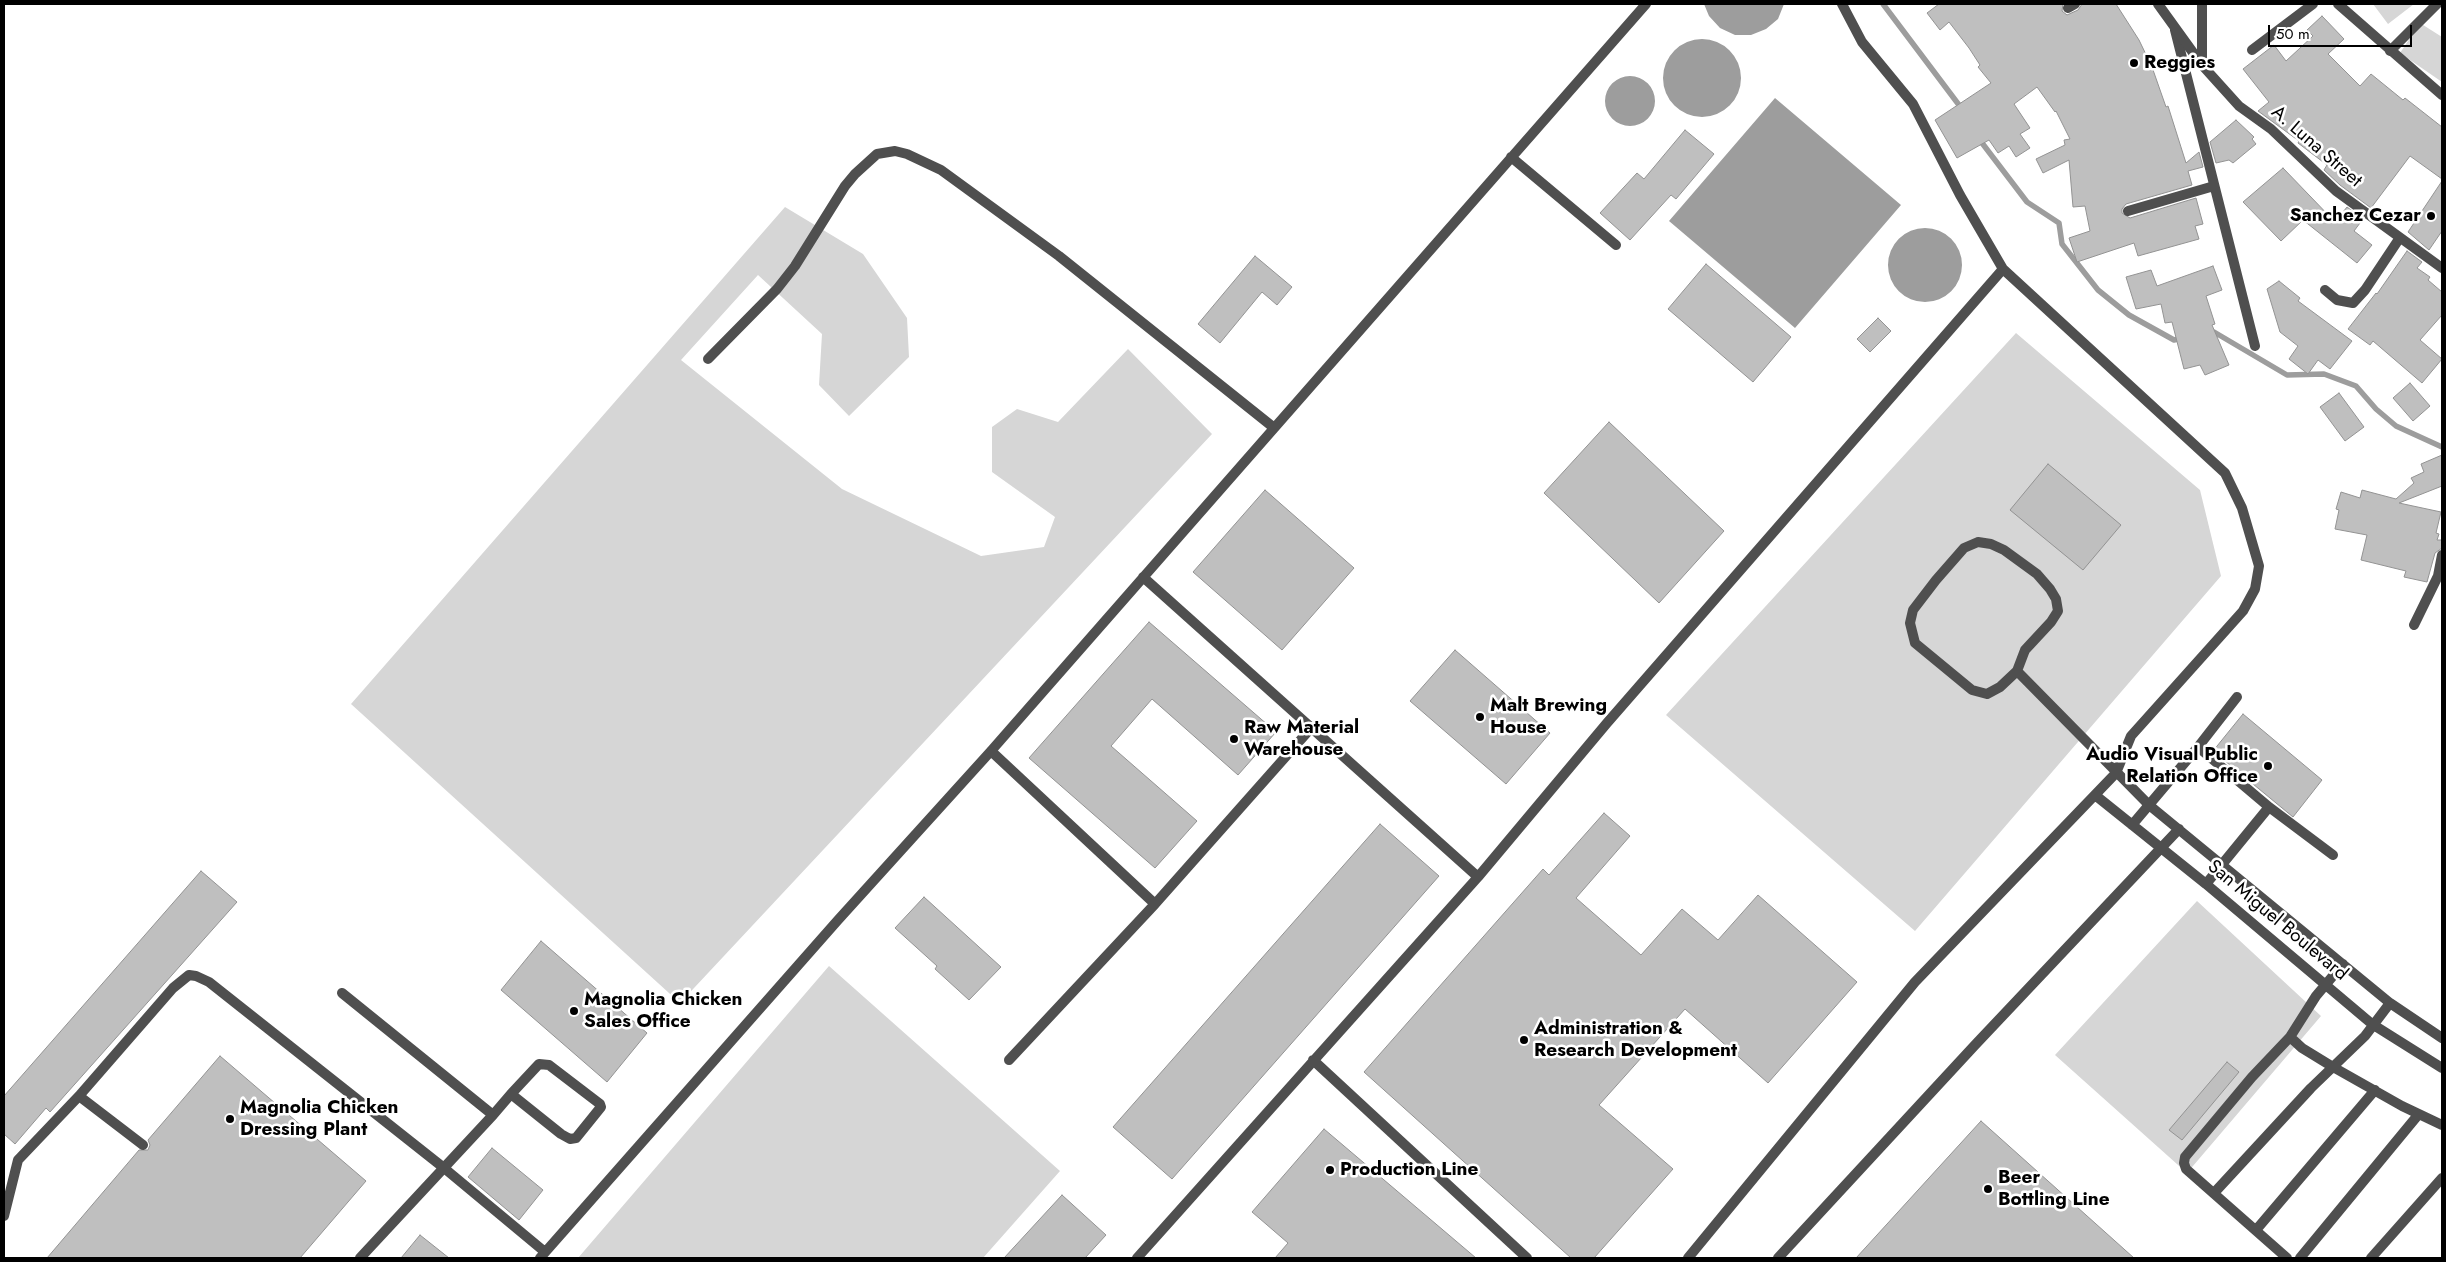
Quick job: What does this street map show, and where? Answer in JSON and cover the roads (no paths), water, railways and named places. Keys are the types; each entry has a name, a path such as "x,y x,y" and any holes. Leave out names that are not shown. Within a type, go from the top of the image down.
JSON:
{"street":[{"path":"4,1216 18,1160 79,1096 173,988 190,976 196,976 209,982 444,1168 542,1255 838,920 991,751 1646,4"},
{"path":"1688,1258 1915,982 2116,773 2131,736 2243,611 2255,589 2259,566 2242,508 2225,473 2003,269 1960,195 1913,104 1862,42 1842,4"},
{"path":"2158,4 2175,30 2255,346"},
{"path":"2202,4 2202,65"},
{"path":"2252,50 2313,4"},
{"path":"2338,4 2442,95"},
{"path":"2390,50 2437,4"},
{"name":"A. Luna Street","path":"2175,30 2202,65 2239,106 2271,129 2336,191 2399,239 2442,268"},
{"path":"708,359 777,289 795,266 845,186 855,174 877,154 895,151 907,154 941,170 1059,256 1273,428"},
{"path":"1511,157 1616,245"},
{"path":"2128,211 2214,186"},
{"path":"2325,290 2337,300 2353,303 2366,290 2399,239"},
{"path":"1138,1258 1478,877 1607,723 2003,269"},
{"path":"1978,542 1990,544 2004,550 2037,574 2050,588 2056,600 2058,611 2051,622 2025,650 2017,671 2000,687 1987,694 1972,690 1915,643 1910,623 1913,610 1964,548 1978,542"},
{"path":"2414,625 2438,576 2442,555"},
{"path":"1143,577 1478,877"},
{"name":"San Miguel Boulevard","path":"2017,671 2149,805 2390,1003 2442,1038"},
{"path":"2132,825 2238,697"},
{"path":"1009,1060 1155,904 1312,727"},
{"path":"2198,747 2269,808 2333,855"},
{"path":"991,751 1155,904"},
{"name":"San Miguel Boulevard","path":"2095,794 2206,884 2372,1024 2442,1068"},
{"path":"2206,884 2269,808"},
{"path":"1778,1258 2179,829"},
{"path":"2287,1258 2186,1169 2185,1157 2252,1077 2290,1037 2325,985 2342,964"},
{"path":"342,993 493,1115"},
{"path":"2214,1193 2333,1067 2365,1036 2372,1024 2390,1003"},
{"path":"2290,1037 2302,1048 2333,1067 2418,1115 2442,1125"},
{"path":"1313,1060 1528,1258"},
{"path":"360,1258 493,1115 511,1094 539,1064 549,1065 602,1107 576,1138 570,1139 511,1094"},
{"path":"2256,1230 2376,1090"},
{"path":"79,1096 144,1145"},
{"path":"2300,1258 2418,1115"},
{"path":"2371,1258 2442,1178"}],"waterway":[{"path":"1883,4 1962,109"},
{"path":"1979,139 2027,202 2059,223 2062,244 2098,290 2129,315 2174,340 2183,338"},
{"path":"2209,332 2214,332 2287,375 2324,374 2356,386 2376,409 2396,426 2442,447"}],"place":[{"name":"Reggies","path":"2134,63"},
{"name":"Sanchez Cezar","path":"2431,216"},
{"name":"Malt Brewing House","path":"1480,717"},
{"name":"Raw Material Warehouse","path":"1234,739"},
{"name":"Audio Visual Public Relation Office","path":"2268,766"},
{"name":"Magnolia Chicken Sales Office","path":"574,1011"},
{"name":"Administration & Research Development","path":"1524,1040"},
{"name":"Magnolia Chicken Dressing Plant","path":"230,1119"},
{"name":"Production Line","path":"1330,1170"},
{"name":"Beer Bottling Line","path":"1988,1189"}]}
